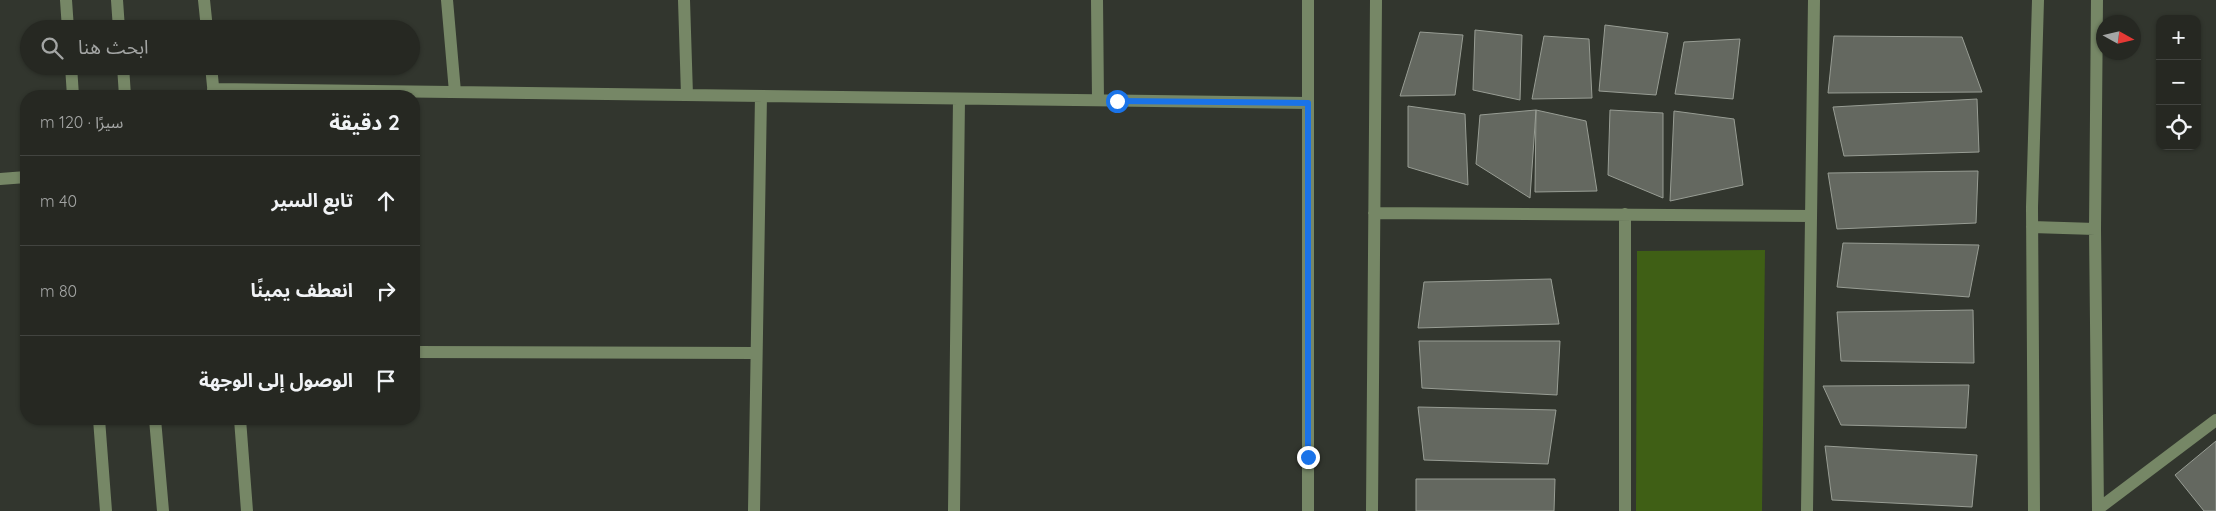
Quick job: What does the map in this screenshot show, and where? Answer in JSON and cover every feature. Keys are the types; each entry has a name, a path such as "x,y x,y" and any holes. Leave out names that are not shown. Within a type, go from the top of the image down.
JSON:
{"street":[{"path":"66,0 67,20"},
{"path":"117,0 118,20"},
{"path":"204,0 206,20"},
{"path":"447,0 455,92"},
{"path":"684,0 687,95"},
{"path":"1097,0 1098,100"},
{"path":"1308,0 1308,511"},
{"path":"1372,511 1376,0"},
{"path":"1807,511 1814,0"},
{"path":"2034,511 2032,227 2038,0"},
{"path":"2097,0 2095,229 2098,510"},
{"path":"72,75 73,90"},
{"path":"124,75 125,90"},
{"path":"212,75 213,90"},
{"path":"420,92 1308,103"},
{"path":"754,511 761,96"},
{"path":"954,511 959,98"},
{"path":"0,179 20,177"},
{"path":"1374,213 1811,216"},
{"path":"1625,214 1625,511"},
{"path":"2032,227 2095,229"},
{"path":"420,352 756,353"},
{"path":"2098,510 2216,420"},
{"path":"99,425 106,511"},
{"path":"156,425 163,511"},
{"path":"240,425 247,511"}],"green space":[{"path":"1765,250 1762,511 1636,511 1637,251"}],"building":[{"path":"1605,25 1668,33 1656,95 1599,91"},
{"path":"1475,30 1522,35 1520,100 1473,90"},
{"path":"1420,32 1463,35 1455,95 1400,96"},
{"path":"1544,36 1589,39 1592,98 1532,99"},
{"path":"1834,36 1962,37 1982,92 1828,93"},
{"path":"1740,39 1733,99 1675,94 1684,42"},
{"path":"1977,99 1979,152 1844,156 1833,107"},
{"path":"1408,106 1465,114 1468,185 1408,167"},
{"path":"1536,110 1586,121 1597,191 1535,192"},
{"path":"1536,110 1530,198 1476,164 1480,115"},
{"path":"1610,110 1663,113 1663,198 1608,175"},
{"path":"1674,111 1734,119 1743,185 1670,201"},
{"path":"1978,171 1976,223 1837,229 1828,173"},
{"path":"1843,243 1979,245 1969,297 1837,287"},
{"path":"1551,279 1559,324 1418,328 1424,282"},
{"path":"1973,310 1974,363 1841,361 1837,312"},
{"path":"1419,341 1560,341 1557,395 1422,388"},
{"path":"1969,385 1966,428 1841,425 1823,386"},
{"path":"1418,407 1556,410 1548,464 1424,460"},
{"path":"2216,441 2216,511 2204,511 2175,475"},
{"path":"1825,446 1977,455 1972,507 1832,500"},
{"path":"1416,479 1555,479 1554,511 1416,511"}],"route":[{"path":"1117,101 1308,103 1308,457"}]}
